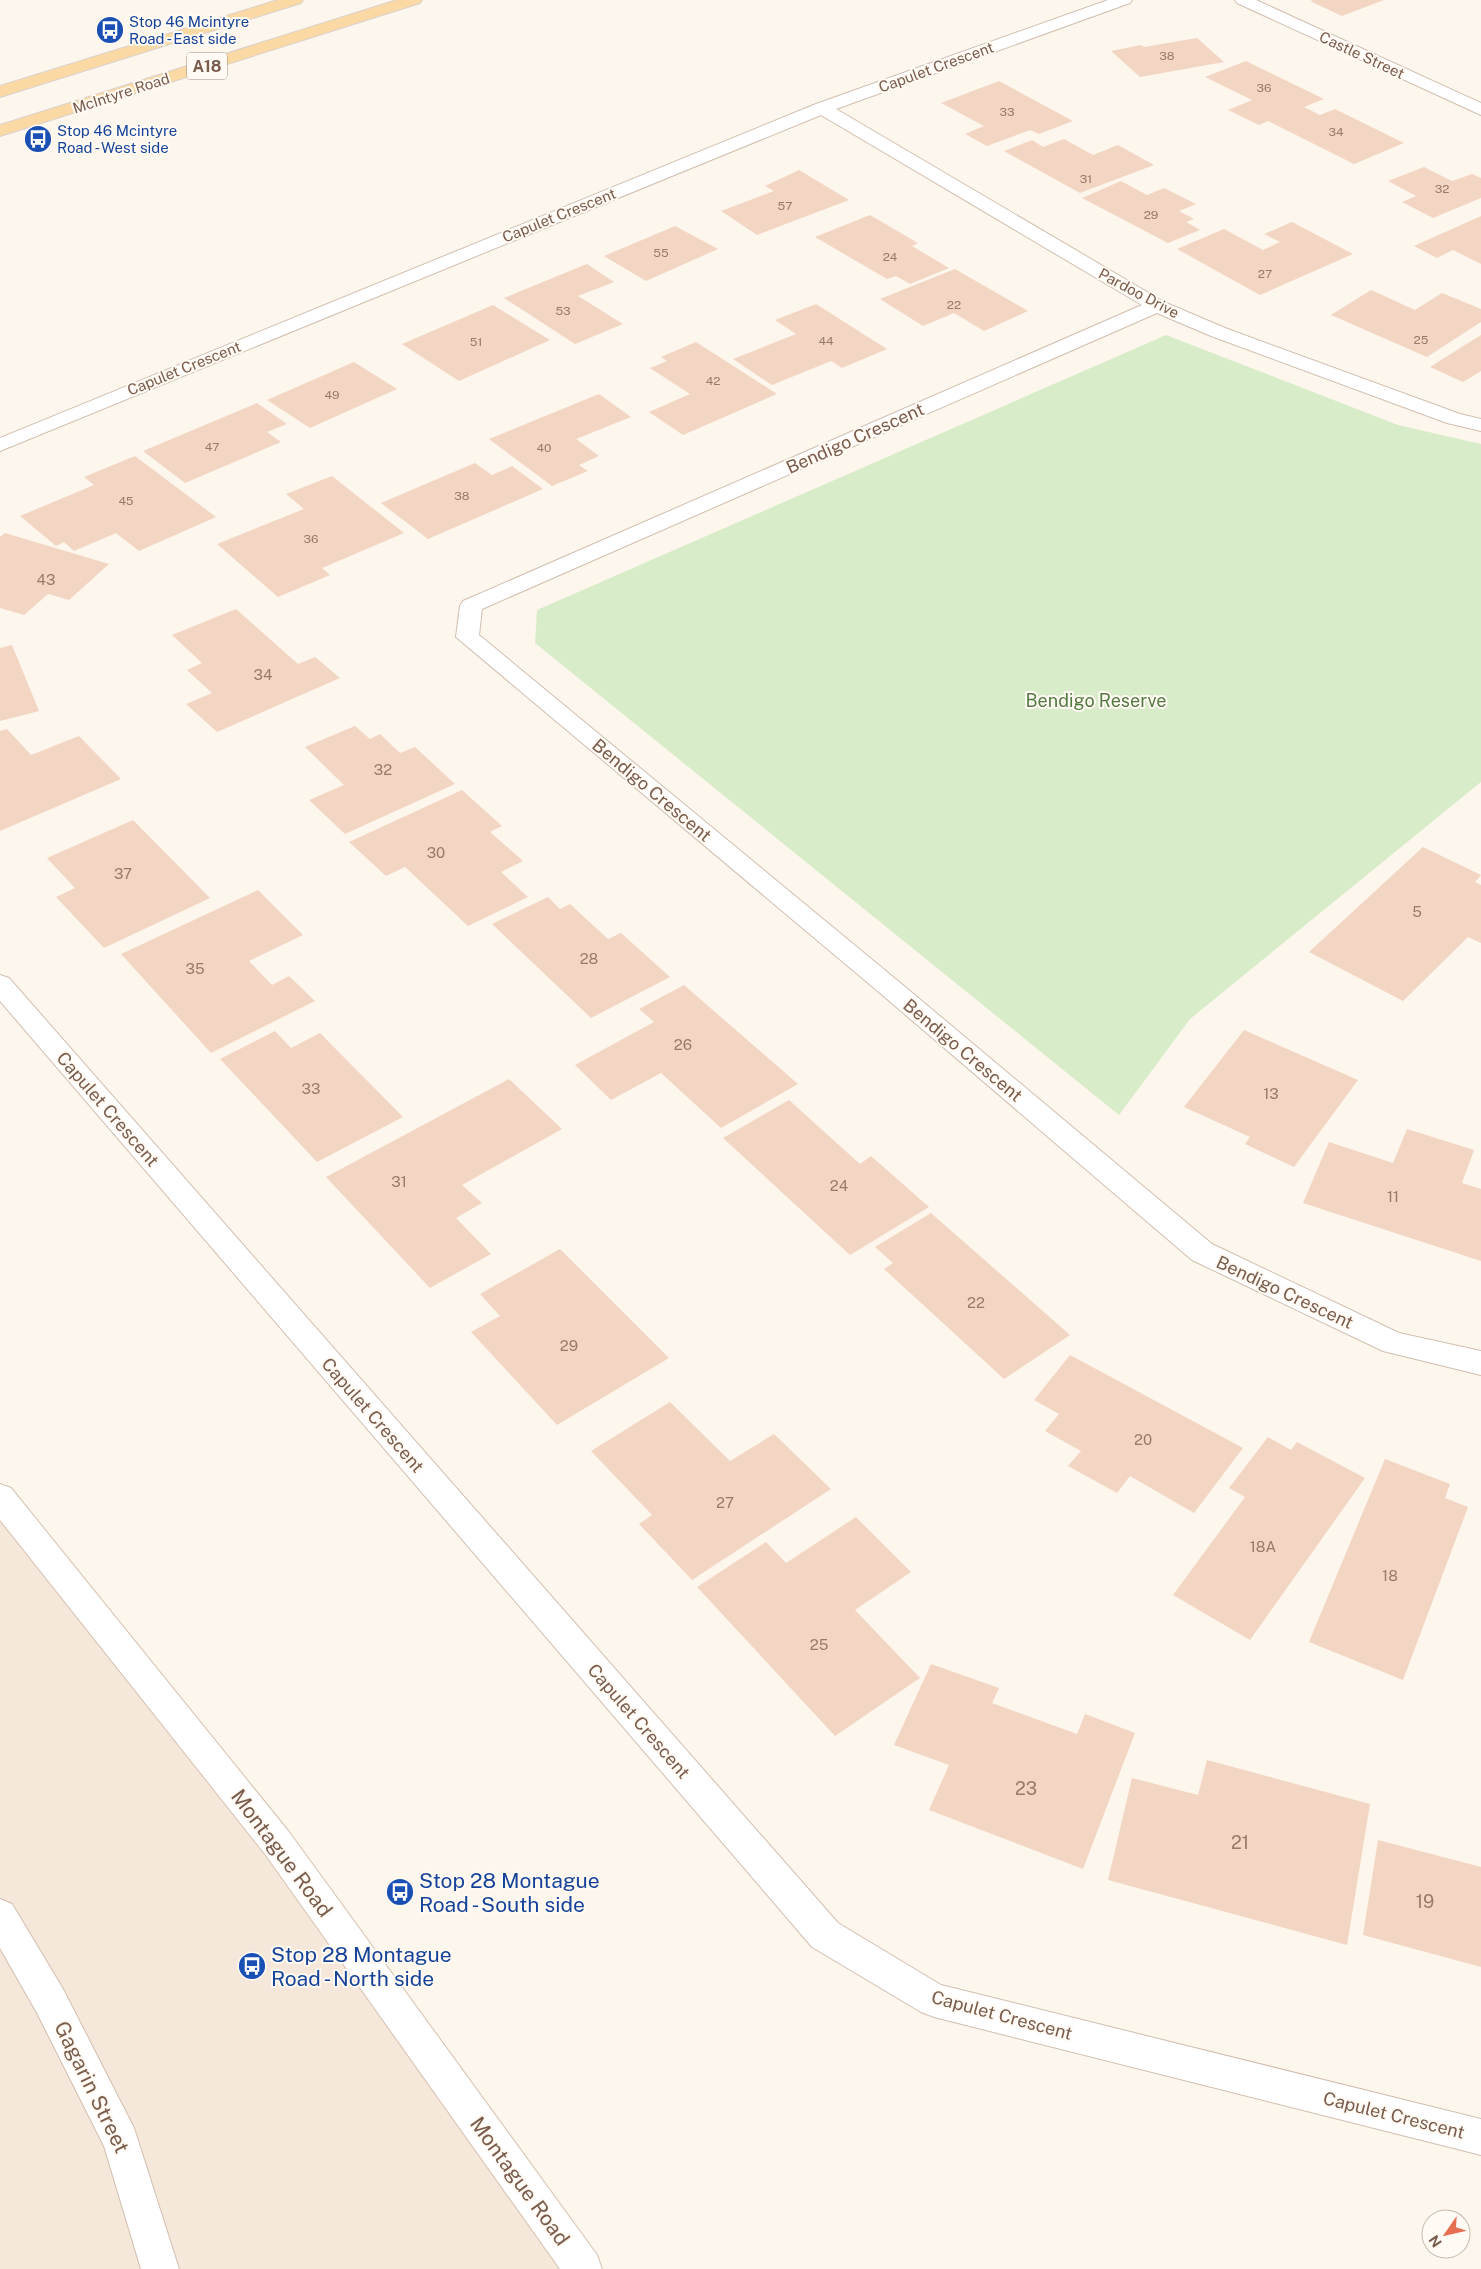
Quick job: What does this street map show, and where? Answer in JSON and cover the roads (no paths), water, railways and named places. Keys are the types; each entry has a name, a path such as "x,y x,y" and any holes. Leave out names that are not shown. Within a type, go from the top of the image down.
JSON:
{"main road":[{"name":"A18","path":"0,92 295,0"},
{"name":"McIntyre Road","path":"0,132 414,0"}],"street":[{"name":"Capulet Crescent","path":"0,445 822,108 1124,0"},
{"name":"Castle Street","path":"1243,0 1481,110"},
{"name":"Pardoo Drive","path":"822,108 1157,306 1218,332 1454,419 1481,425"},
{"name":"Bendigo Crescent","path":"1157,306 471,606 467,636 897,993 1202,1252 1393,1344 1481,1363"},
{"name":"Capulet Crescent","path":"0,984 825,1935 934,2000 1481,2136"},
{"name":"Montague Road","path":"0,1497 277,1843 583,2269"},
{"name":"Gagarin Street","path":"0,1915 50,2002 121,2141 160,2269"}],"place":[{"name":"Stop 46 Mcintyre Road - East side","path":"110,30"},
{"name":"Stop 46 Mcintyre Road - West side","path":"38,139"},
{"name":"Stop 28 Montague Road - South side","path":"400,1892"},
{"name":"Stop 28 Montague Road - North side","path":"252,1966"}],"park label":[{"name":"Bendigo Reserve","path":"1096,700"}]}
